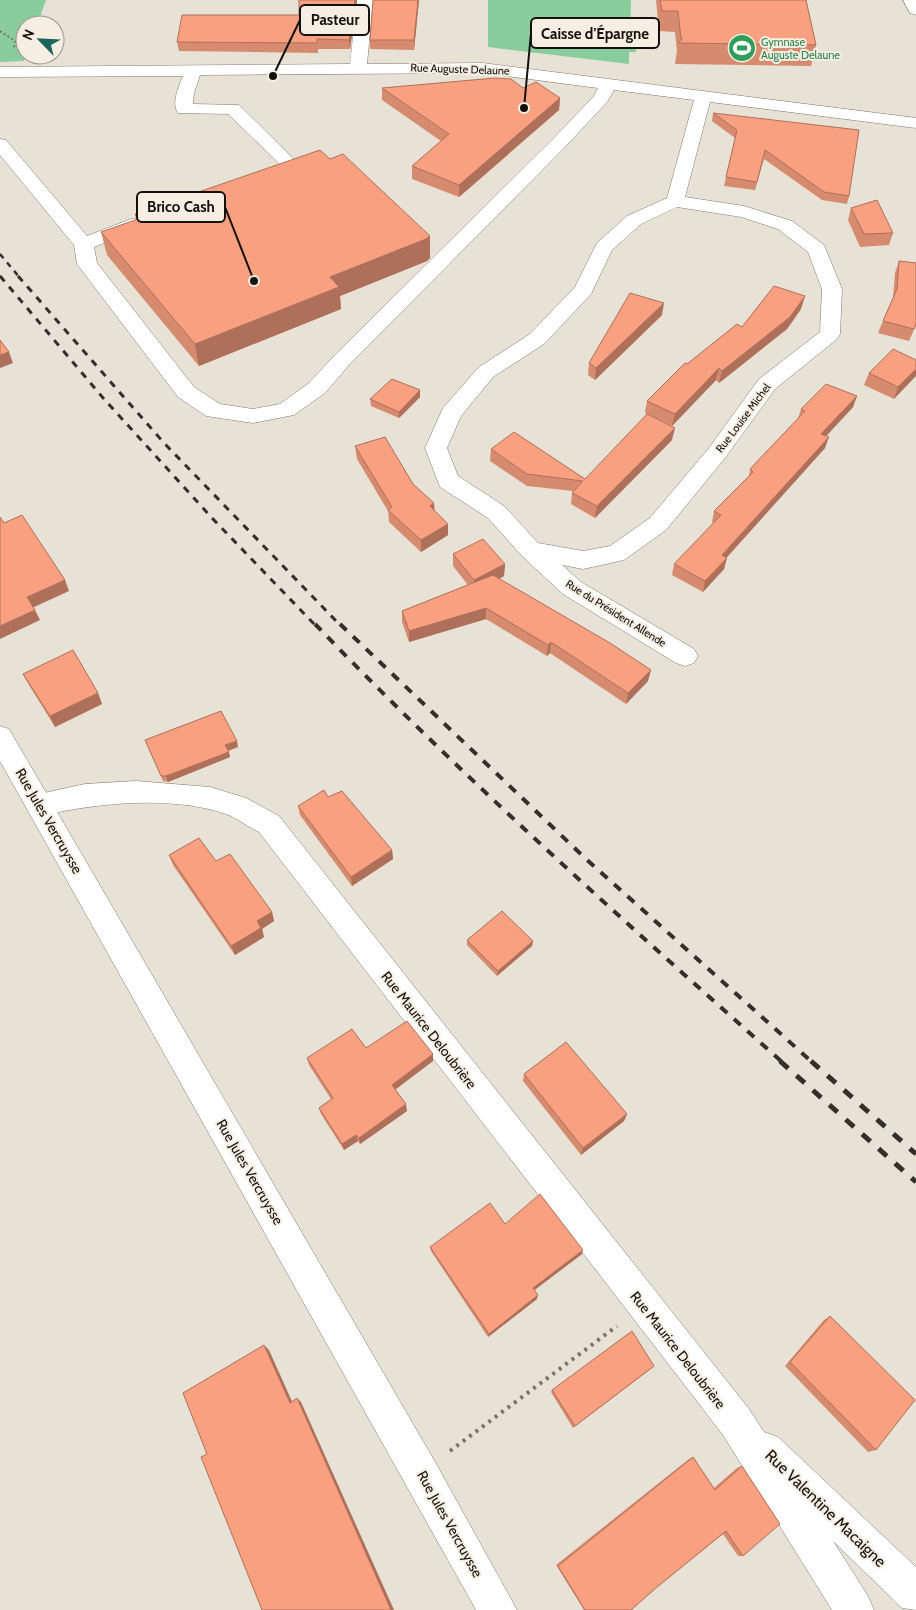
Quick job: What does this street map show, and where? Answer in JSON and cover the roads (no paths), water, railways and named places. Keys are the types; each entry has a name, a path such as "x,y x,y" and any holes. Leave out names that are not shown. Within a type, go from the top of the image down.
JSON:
{"street":[{"path":"358,68 365,0"},
{"path":"911,0 916,10"},
{"name":"Rue Auguste Delaune","path":"0,72 482,68 916,123"},
{"path":"193,70 185,93 184,109 233,109 296,170 252,185"},
{"path":"0,144 84,244 87,264 186,392 214,411 253,416 286,410 317,388 342,360 559,143 601,98 608,85"},
{"path":"675,201 703,97"},
{"name":"Rue du Président Allende","path":"675,201 634,220 604,247 584,290 537,339 486,372 451,413 436,448 448,481 496,512 531,551 572,588 685,656"},
{"name":"Rue Louise Michel","path":"531,551 583,560 616,554 658,524 717,453 767,384 830,334 832,288 816,249 785,225 744,212 675,201"},
{"path":"84,244 157,216"},
{"name":"Rue Jules Vercruysse","path":"0,737 421,1473 497,1610"},
{"name":"Rue Maurice Deloubrière","path":"40,804 67,797 140,792 190,796 231,804 269,824 736,1422"},
{"path":"736,1422 854,1610"},
{"name":"Rue Valentine Macaigne","path":"736,1422 916,1594"}],"railway":[{"path":"0,254 20,278"},
{"path":"1,278 0,276 104,399 212,518 316,626"},
{"path":"18,276 164,443 341,626"},
{"path":"315,624 428,737 544,848 782,1062"},
{"path":"340,624 586,859 812,1062"},
{"path":"780,1061 916,1182"},
{"path":"811,1061 916,1154"}],"place":[{"name":"Gymnase Auguste Delaune","path":"742,48"},
{"name":"Pasteur","path":"273,76"},
{"name":"Caisse d'Épargne","path":"524,108"},
{"name":"Brico Cash","path":"254,281"}]}
